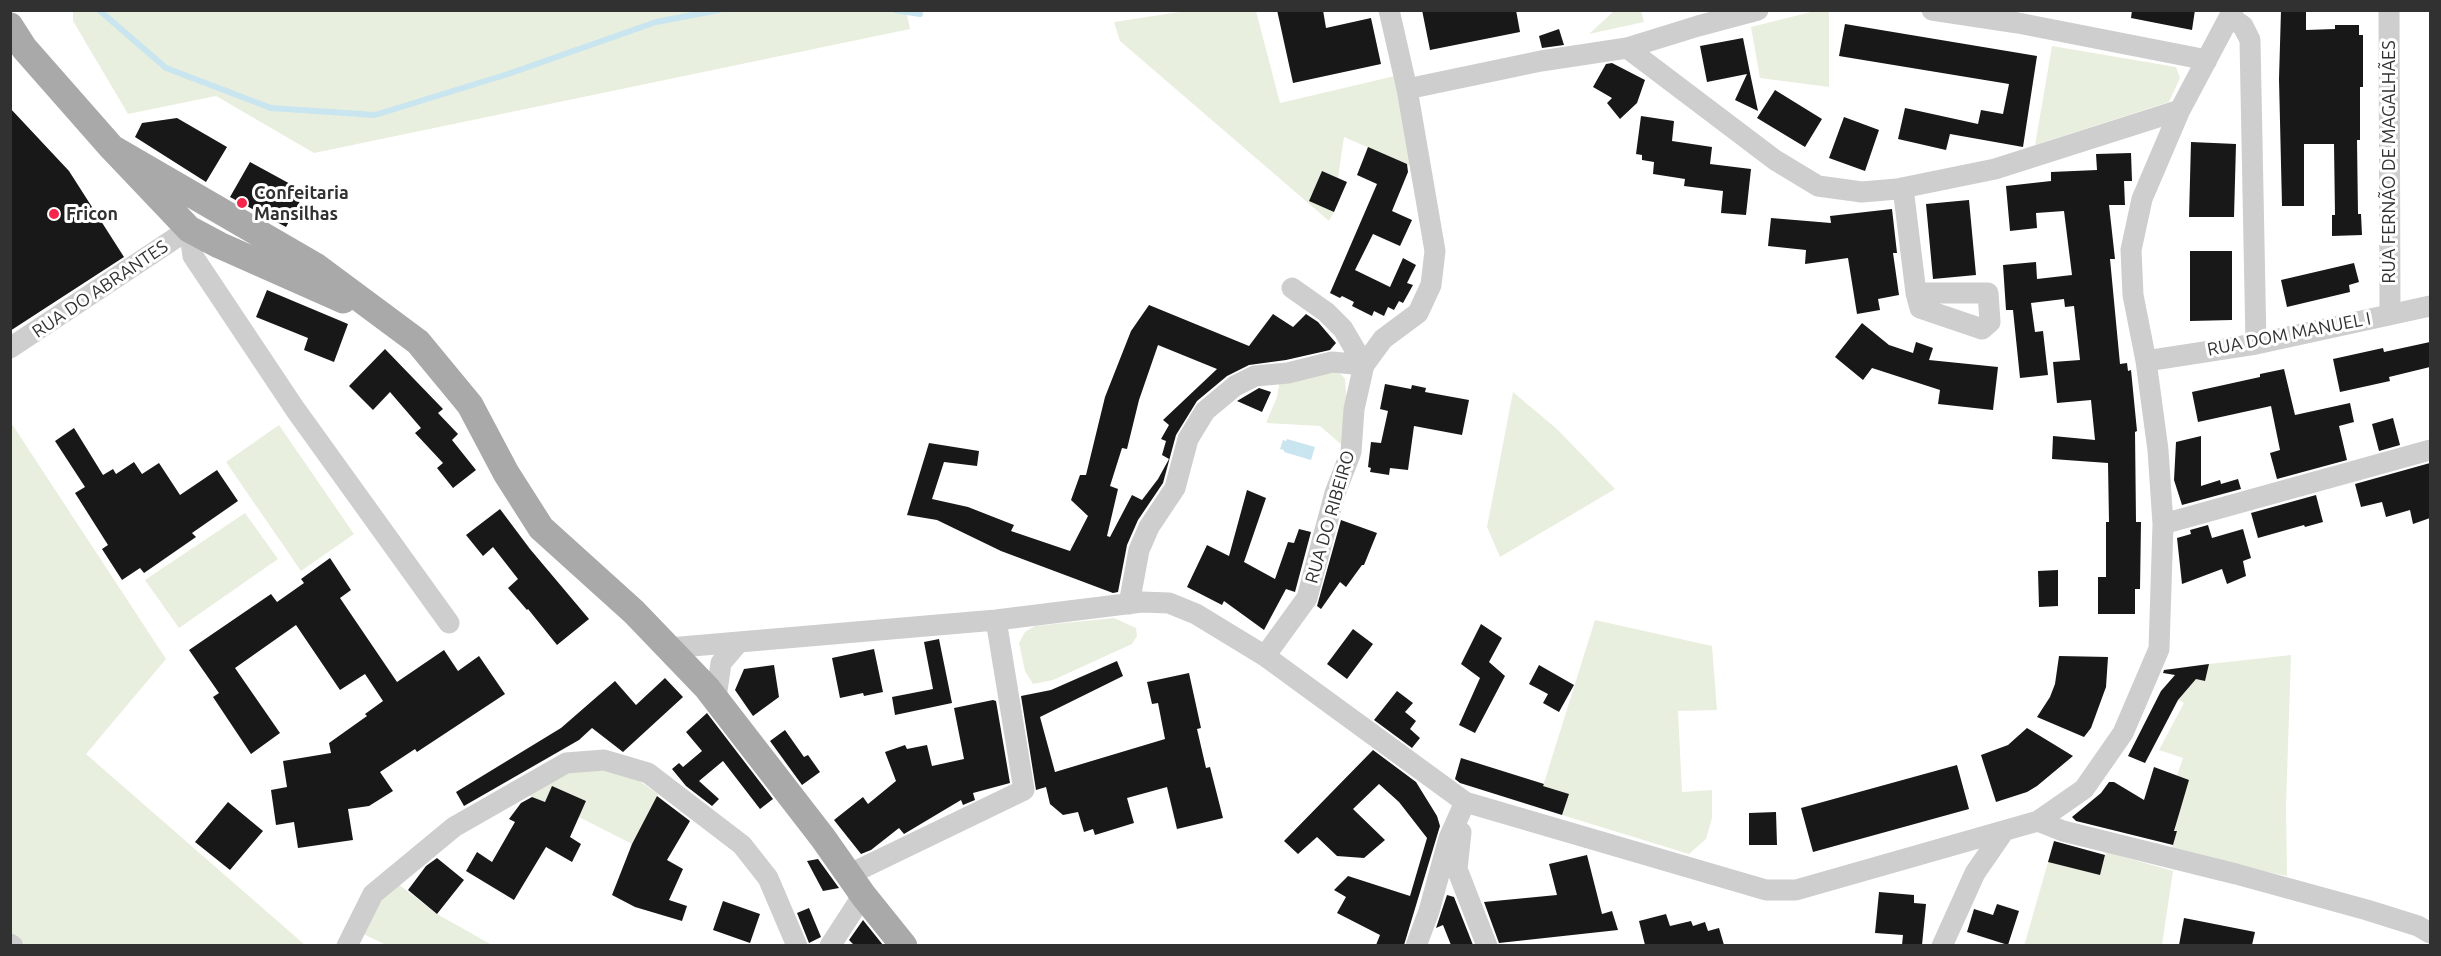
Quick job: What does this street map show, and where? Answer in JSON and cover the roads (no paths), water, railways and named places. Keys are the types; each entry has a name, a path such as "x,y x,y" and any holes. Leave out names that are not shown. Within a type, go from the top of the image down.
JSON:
{"main road":[{"path":"10,26 24,48 112,148 189,229 219,245 348,302 405,333"},
{"path":"112,148 317,267 418,342 470,405 506,473 541,528 634,612 716,698 824,838 855,885 904,945"},
{"path":"189,229 207,202"}],"street":[{"name":"RUA DO RIBEIRO","path":"1265,656 1307,598 1335,494 1351,452 1354,409 1364,365 1383,339 1418,313 1431,285 1435,251 1407,89 1389,10"},
{"path":"1407,89 1541,61 1627,48 1758,10"},
{"path":"1932,10 2007,16 2207,60"},
{"name":"RUA FERNÃO DE MAGALHÃES","path":"2389,10 2390,314"},
{"path":"669,648 996,620 1129,604 1169,603 1196,614 1265,656 1465,802 1766,890 1796,890 2038,821 2084,789 2123,733 2159,649 2163,524 2158,450 2146,361 2133,295 2131,250 2142,199 2180,111 2231,14 2243,26 2250,40 2256,344"},
{"path":"1627,48 1775,160 1818,186 1862,192 1903,188 1995,169 2180,111"},
{"path":"1903,188 1916,293"},
{"path":"189,229 193,256 212,285 295,409 449,623"},
{"name":"RUA DO ABRANTES","path":"10,348 189,229"},
{"path":"1292,288 1326,312 1343,329 1364,365"},
{"name":"RUA DOM MANUEL I","path":"2146,361 2256,344 2430,306"},
{"path":"1129,604 1133,571 1139,550 1149,527 1175,488 1188,439 1205,411 1235,386 1255,376 1288,373 1332,362 1364,365"},
{"path":"2163,524 2430,450"},
{"path":"830,945 855,885 1024,790 996,620"},
{"path":"716,698 721,663 740,642"},
{"path":"347,945 373,894 454,827 566,763 604,760 648,773 742,845 768,878 797,945"},
{"path":"1416,945 1430,910 1449,838 1465,802"},
{"path":"1465,802 1457,869 1487,945"},
{"path":"2038,821 2063,831 2236,874 2367,910 2418,926 2430,933"},
{"path":"1942,945 1976,873 2004,831"}],"water":[{"path":"1287,439 1315,447 1311,460 1280,449 1283,440"}],"waterway":[{"path":"99,10 166,68 271,108 375,115 508,74 656,22 719,10"},
{"path":"895,10 920,14"}],"place":[{"name":"Confeitaria Mansilhas","path":"242,203"},
{"name":"Fricon","path":"54,214"}]}
